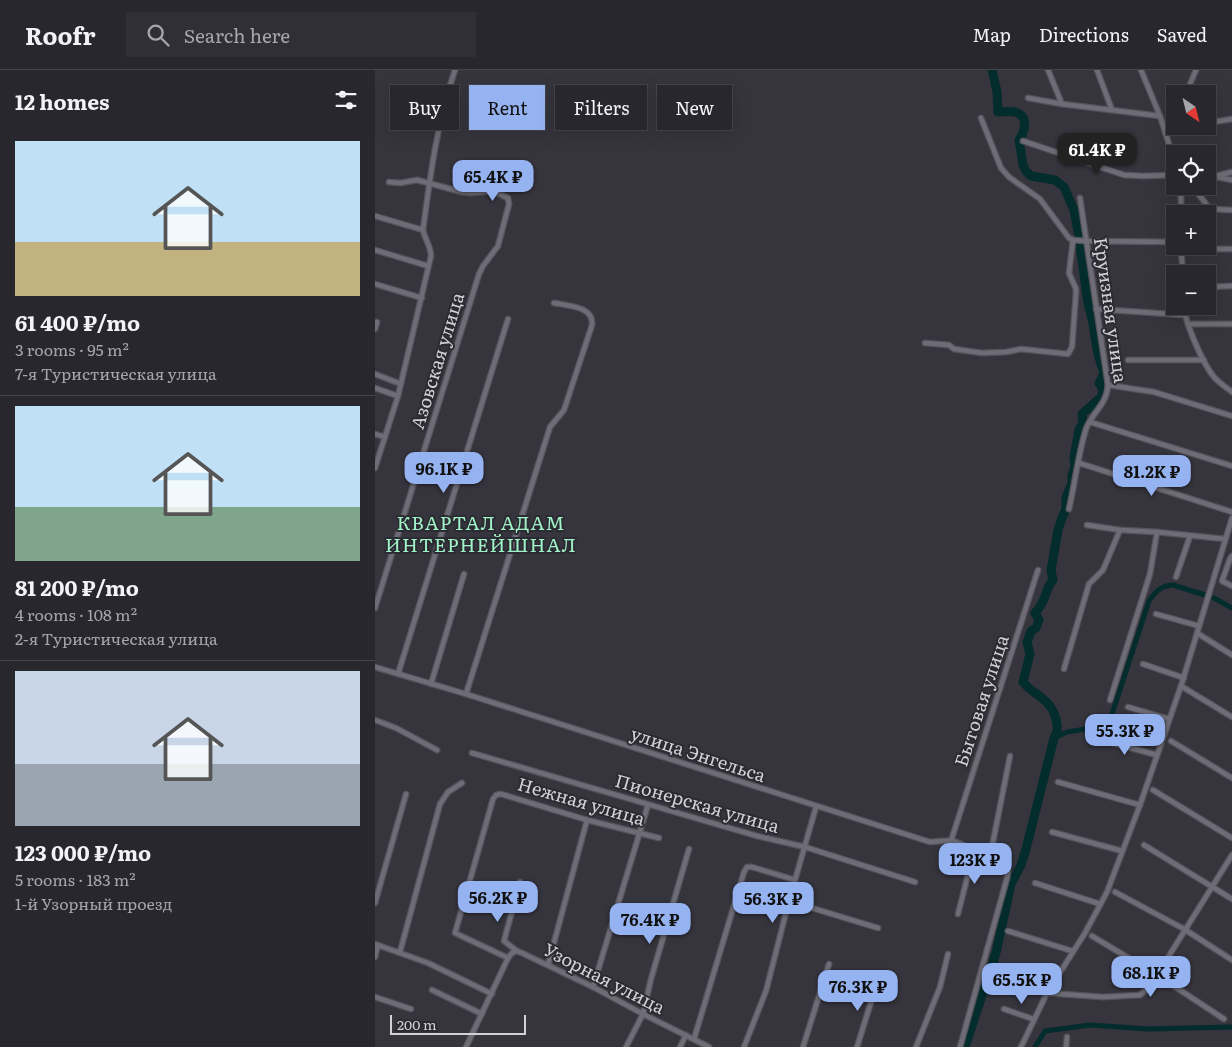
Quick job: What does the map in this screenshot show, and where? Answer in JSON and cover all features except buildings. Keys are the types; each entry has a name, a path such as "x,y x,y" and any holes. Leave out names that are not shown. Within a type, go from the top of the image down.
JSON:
{"street":[{"path":"375,468 398,396 431,256 431,248 424,236 423,230 430,170 455,70"},
{"path":"1048,70 1062,104"},
{"path":"1097,70 1113,110"},
{"path":"1141,70 1160,116 1169,145"},
{"path":"1190,85 1196,70"},
{"path":"1028,98 1160,116"},
{"path":"981,118 1001,168 1009,177 1040,199 1066,235 1073,240 1166,242"},
{"path":"1216,122 1232,119"},
{"path":"1023,141 1125,174 1166,175"},
{"path":"1216,177 1232,172"},
{"path":"1216,177 1232,180"},
{"path":"389,182 417,180 429,184"},
{"name":"Азовская улица","path":"375,608 457,342 483,266 498,246 509,204 508,198 493,191 471,193 429,184"},
{"path":"1199,195 1210,208 1232,210"},
{"name":"Круизная улица","path":"1069,509 1087,429 1104,402 1109,385 1080,198"},
{"path":"375,216 423,230"},
{"path":"925,343 949,345 954,349 982,353 1021,349 1068,354 1072,347 1076,293 1069,273 1073,240"},
{"path":"1216,249 1232,249"},
{"path":"375,250 428,266"},
{"path":"375,284 422,298"},
{"path":"1216,286 1232,286"},
{"path":"466,694 550,427 564,410 592,325 593,319 591,314 585,310 555,303"},
{"path":"1097,309 1166,313"},
{"path":"1185,315 1204,360 1214,377 1232,392"},
{"path":"398,674 508,319"},
{"path":"375,329 377,322"},
{"path":"1188,324 1232,324"},
{"path":"1128,360 1204,360"},
{"path":"375,374 401,384"},
{"path":"1109,385 1154,392 1232,416"},
{"path":"375,388 398,396"},
{"path":"1090,422 1232,466"},
{"path":"375,434 385,437"},
{"path":"1079,463 1232,512"},
{"path":"1021,1047 1047,993 1085,933 1107,892 1140,806 1184,678 1232,518"},
{"path":"1087,525 1120,530 1225,539"},
{"path":"1064,669 1089,584 1103,570 1120,530"},
{"path":"1110,700 1150,574 1157,532"},
{"path":"1176,577 1190,536"},
{"path":"1222,581 1229,559 1232,556"},
{"name":"Бытовая улица","path":"951,840 1038,570"},
{"path":"431,684 464,574"},
{"path":"1214,578 1232,586"},
{"path":"1157,614 1199,626"},
{"path":"1197,633 1232,655"},
{"path":"1143,664 1184,678"},
{"name":"улица Энгельса","path":"375,667 466,694 930,842 951,840 1004,867 1008,872 1007,878 976,996 960,1047"},
{"path":"1181,686 1232,717"},
{"path":"1128,707 1169,719"},
{"path":"375,720 396,728 437,750"},
{"path":"1098,739 1157,755"},
{"path":"1171,741 1232,778"},
{"name":"Пионерская улица","path":"471,753 805,848 915,882"},
{"path":"985,856 992,847 1010,756"},
{"path":"1058,782 1140,806"},
{"path":"400,952 441,804 448,792 462,783"},
{"path":"1153,790 1232,838"},
{"path":"375,903 406,794"},
{"name":"Нежная улица","path":"509,958 455,933 496,795 501,794 587,820 659,838"},
{"path":"593,987 648,804"},
{"path":"744,1047 766,991 816,807"},
{"path":"548,965 587,820"},
{"path":"1052,832 1122,851"},
{"path":"1144,845 1232,899"},
{"path":"626,1047 643,1014 651,978 689,849"},
{"path":"958,914 974,851"},
{"path":"995,976 1047,993 1103,997 1140,995 1148,988 1157,975 1232,855"},
{"path":"694,1039 744,872 752,866 795,880"},
{"path":"517,951 504,941 520,882"},
{"path":"1035,883 1100,904"},
{"path":"1115,892 1184,930 1232,960"},
{"path":"789,901 878,928"},
{"path":"1008,931 1072,951"},
{"path":"1092,936 1224,1018"},
{"path":"375,958 377,945 428,962 492,994"},
{"name":"Узорная улица","path":"509,958 512,953 517,951 593,987 709,1047"},
{"path":"916,1047 940,987 948,954"},
{"path":"466,1047 509,958"},
{"path":"803,1047 829,964"},
{"path":"857,1047 877,983"},
{"path":"432,990 482,1014"},
{"path":"375,997 411,1009"},
{"path":"1004,1009 1033,1019"},
{"path":"680,1047 686,1035"},
{"path":"1066,1047 1067,1037"}],"waterway":[{"path":"992,70 997,92 998,112 1015,112 1024,120 1025,124 1019,140 1023,165 1026,171 1031,176 1055,180 1064,187 1074,210 1079,237"},
{"path":"965,1047 996,953 1011,884 1021,865 1026,849 1057,729 1056,719 1050,706 1023,682 1030,654 1027,642 1031,631 1036,628 1039,620 1035,613 1042,604 1053,580 1051,570 1058,530 1066,509 1066,498 1072,483 1075,467 1074,457 1079,430 1083,423 1082,414 1102,396 1103,389 1099,383 1104,371 1099,357 1088,303 1080,245"},
{"path":"1054,738 1067,732 1099,727 1111,717 1149,601 1156,592 1165,586 1173,585 1205,595"},
{"path":"1214,598 1232,608"},
{"path":"1035,1047 1045,1031 1090,1025 1148,1029 1232,1027"}],"district":[{"name":"КВАРТАЛ АДАМ ИНТЕРНЕЙШНАЛ","path":"481,534"}]}
